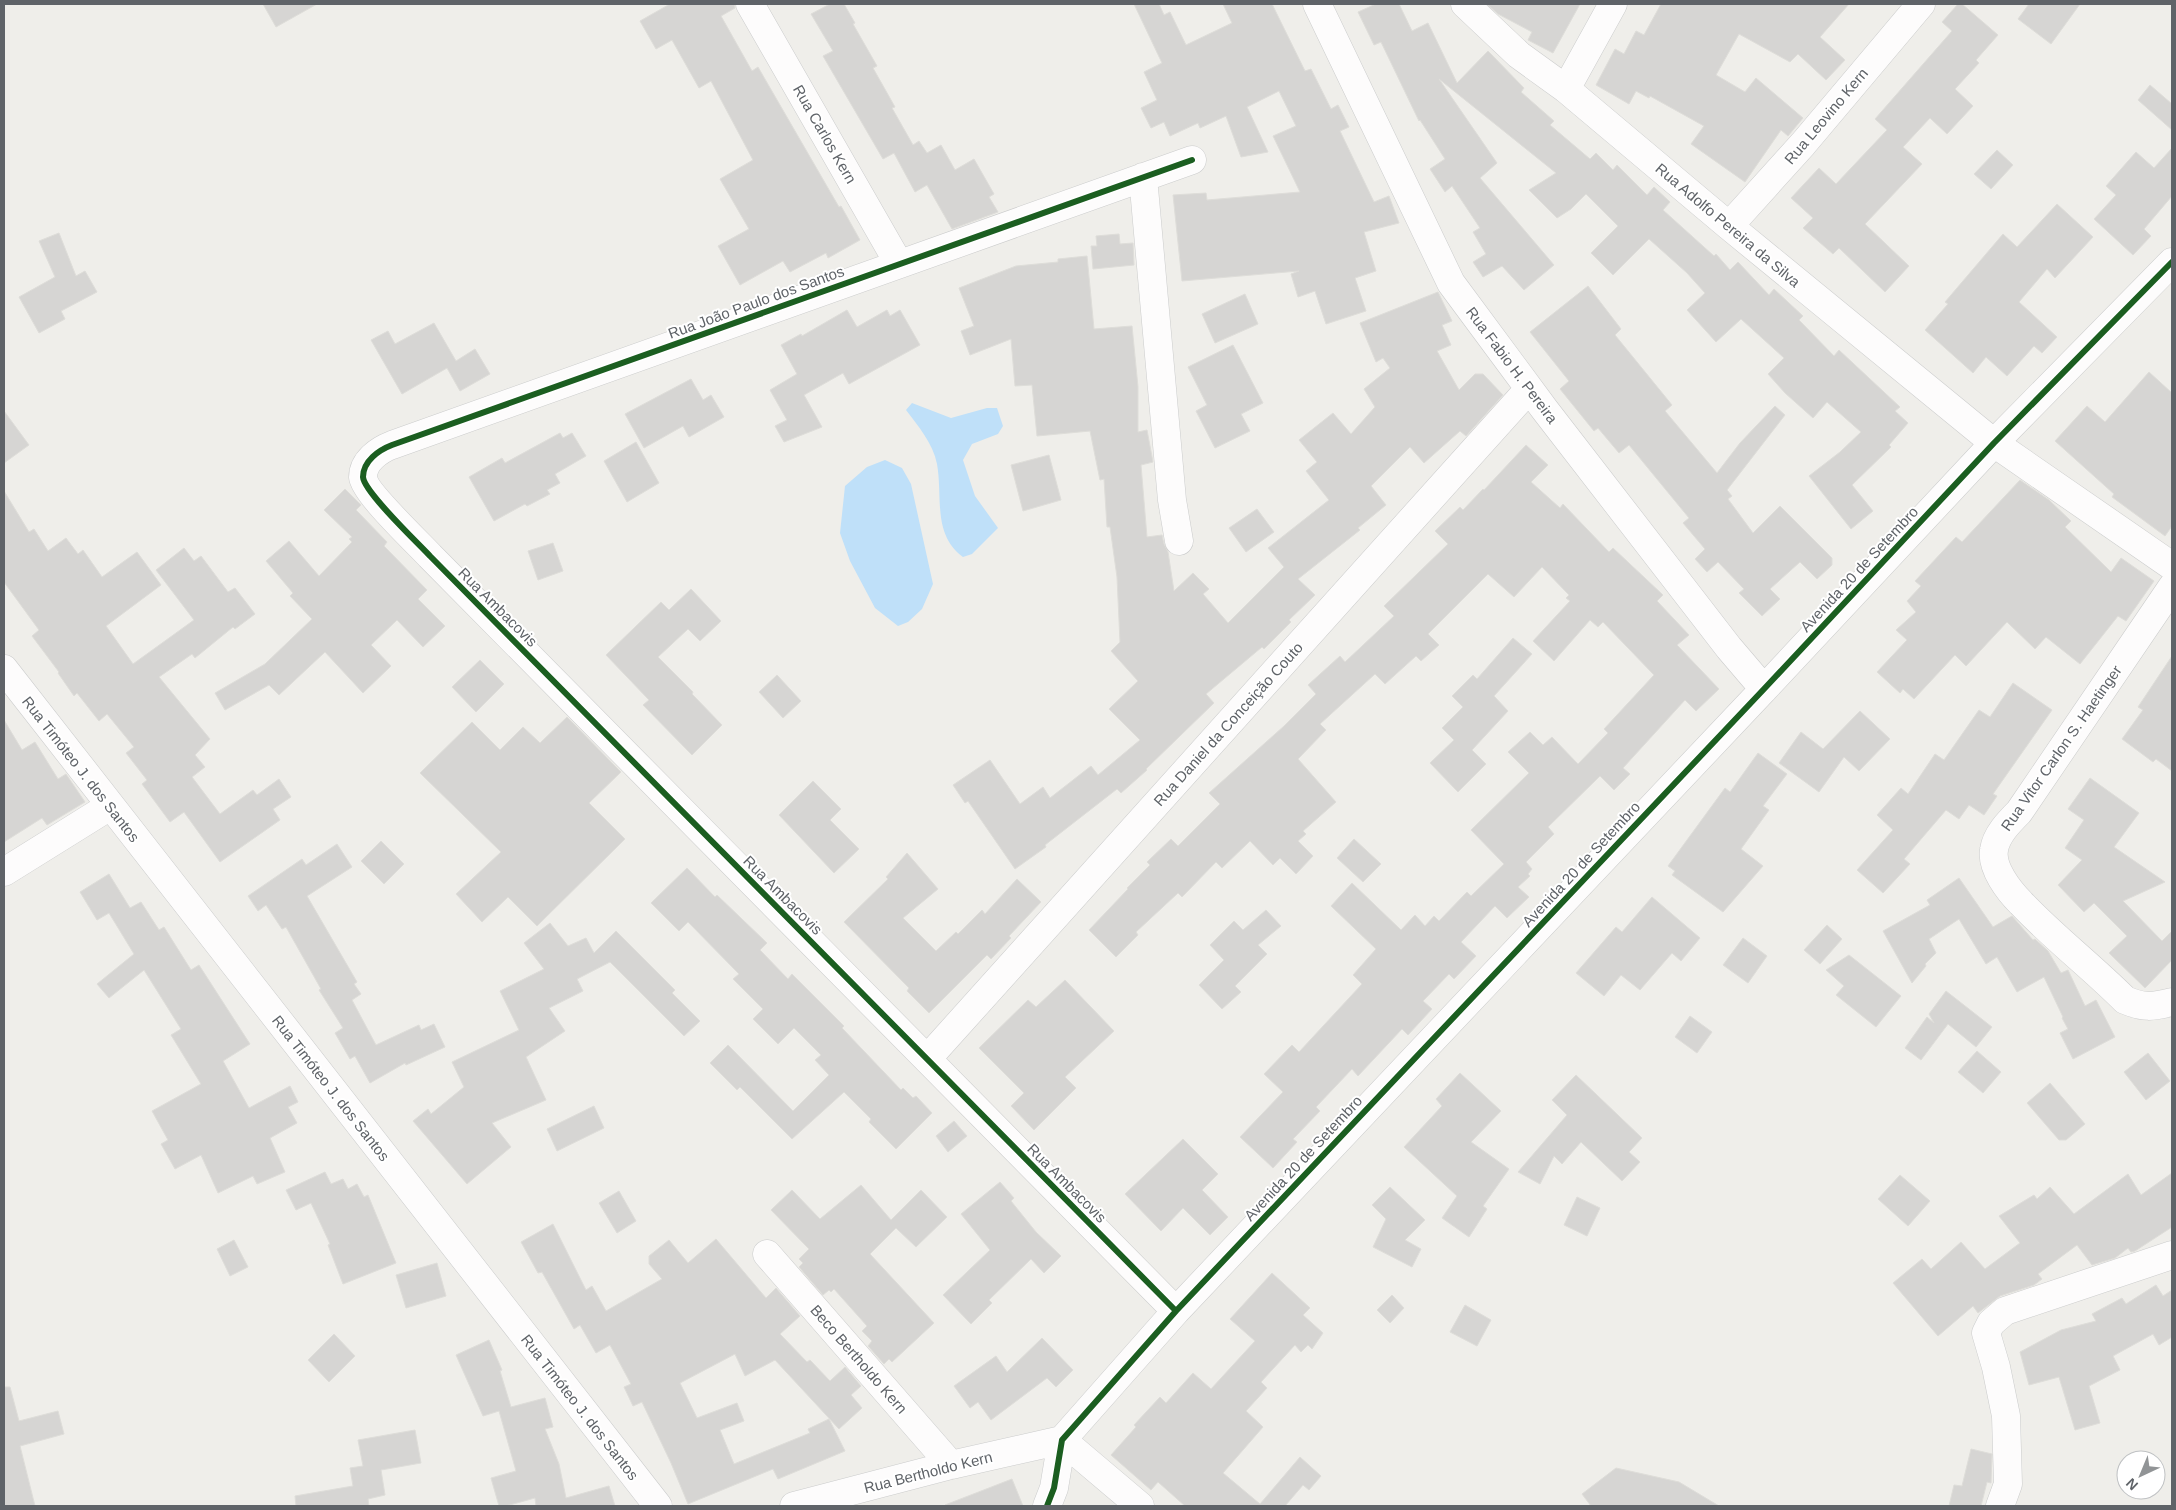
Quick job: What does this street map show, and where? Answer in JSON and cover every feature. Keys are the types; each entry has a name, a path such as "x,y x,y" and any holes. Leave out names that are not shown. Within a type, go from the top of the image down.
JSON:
{"street":[{"name":"Rua Carlos Kern","path":"750,4 899,264"},
{"name":"Rua Fabio H. Pereira","path":"1317,4 1451,282 1529,389 1729,648 1764,689"},
{"name":"Rua Adolfo Pereira da Silva","path":"1465,4 1519,55 1566,89 1728,226 1994,443 2172,566"},
{"path":"1566,89 1613,4"},
{"name":"Rua Leovino Kern","path":"1728,226 1803,144 1921,4"},
{"name":"Rua João Paulo dos Santos","path":"374,496 364,482 363,476 369,460 384,448 1192,160"},
{"path":"1143,177 1172,500 1179,541"},
{"name":"Avenida 20 de Setembro","path":"1062,1440 1176,1311 1994,443 2172,262"},
{"name":"Rua Daniel da Conceição Couto","path":"927,1059 1529,389"},
{"name":"Rua Ambacovis","path":"374,496 444,570 1176,1311"},
{"name":"Rua Vitor Carlon S. Haetinger","path":"2172,587 2018,812 2002,830 1994,850 1996,866 2001,877 2020,902 2124,1000 2141,1007 2172,1002"},
{"name":"Rua Timóteo J. dos Santos","path":"4,669 658,1506"},
{"path":"4,872 110,806"},
{"name":"Beco Bertholdo Kern","path":"767,1254 951,1465"},
{"path":"2000,1506 2008,1484 2006,1416 1996,1367 1986,1333 1991,1323 2005,1311 2172,1255"},
{"path":"1047,1506 1054,1488 1062,1440"},
{"path":"1062,1440 1140,1506"},
{"name":"Rua Bertholdo Kern","path":"794,1506 951,1465 1062,1440"}],"water":[{"path":"912,403 951,418 987,408 997,408 1003,426 998,434 972,444 963,460 975,496 998,528 972,554 963,557 953,548 947,537 941,514 939,477 935,456 929,442 906,410"},
{"path":"885,460 902,468 911,484 933,584 922,609 908,622 898,626 875,608 850,561 840,533 845,486 867,467"}],"building":[{"path":"263,4 317,4 276,27"},
{"path":"670,4 734,4 735,8 721,16 752,71 758,67 860,240 828,258 826,253 790,272 783,261 740,285 718,246 749,229 720,179 753,160 711,81 699,88 672,40 656,49 640,21"},
{"path":"830,4 844,4 877,66 873,68 895,107 892,108 913,145 919,141 927,153 941,145 955,170 974,159 994,194 989,197 998,212 952,229 927,185 915,192 894,153 883,159 823,56 833,51 811,14"},
{"path":"1134,4 1159,4 1164,15 1170,12 1186,45 1232,23 1223,4 1272,4 1305,71 1311,69 1331,109 1338,105 1349,127 1340,131 1374,202 1389,196 1399,223 1364,232 1376,271 1355,278 1366,311 1326,324 1315,291 1298,297 1291,274 1299,271 1182,281 1173,195 1206,193 1207,200 1300,192 1273,136 1296,126 1279,91 1247,107 1268,152 1241,157 1226,116 1200,128 1198,123 1170,136 1164,122 1151,128 1141,108 1157,100 1144,72 1162,63"},
{"path":"1376,4 1399,4 1412,31 1428,23 1457,83 1488,51 1524,88 1521,92 1554,121 1550,125 1590,159 1596,153 1613,170 1617,165 1647,195 1654,187 1670,202 1663,210 1714,256 1716,254 1730,270 1738,262 1769,295 1774,289 1803,316 1799,320 1834,356 1839,350 1900,407 1895,411 1908,423 1889,445 1891,447 1852,485 1873,511 1851,529 1809,476 1840,452 1861,432 1827,402 1813,418 1785,393 1768,374 1784,358 1741,319 1716,342 1687,310 1705,293 1687,273 1649,239 1613,275 1591,253 1618,226 1586,194 1571,209 1557,218 1529,190 1556,173 1439,79 1497,163 1480,178 1554,265 1524,290 1502,266 1483,277 1473,262 1486,254 1473,232 1480,228 1452,186 1445,192 1430,169 1445,159 1419,121 1381,42 1374,45 1358,12"},
{"path":"1487,4 1580,4 1553,53 1528,40 1532,32 1498,14"},
{"path":"1661,4 1849,4 1820,37 1845,60 1826,80 1798,54 1790,62 1739,34 1716,75 1745,92 1756,78 1803,118 1788,136 1781,130 1745,182 1691,144 1704,126 1650,96 1649,98 1636,91 1629,104 1596,85 1615,49 1624,54 1636,31 1644,35"},
{"path":"1958,4 1962,4 1998,35 1976,60 1979,63 1955,89 1973,106 1947,134 1930,118 1903,147 1922,164 1865,224 1909,266 1885,292 1839,248 1833,254 1803,228 1813,218 1791,198 1819,168 1836,184 1887,130 1875,119 1952,31 1942,22"},
{"path":"2029,4 2080,4 2051,44 2018,19"},
{"path":"2150,85 2172,104 2172,130 2138,100"},
{"path":"2172,148 2172,196 2144,229 2151,236 2133,255 2094,219 2116,195 2106,186 2136,152 2154,168"},
{"path":"1997,150 2013,165 1991,189 1974,174"},
{"path":"2057,204 2093,237 2055,278 2047,269 2019,302 2057,337 2042,353 2034,346 2007,376 1986,357 1973,373 1925,330 1948,304 1945,302 2003,234 2017,247"},
{"path":"59,233 76,276 85,271 97,292 61,311 65,319 39,333 19,297 55,277 39,241"},
{"path":"1119,234 1120,244 1133,243 1134,265 1093,269 1091,246 1097,246 1096,236"},
{"path":"1087,256 1094,329 1132,326 1138,387 1138,432 1147,430 1153,462 1141,465 1147,537 1162,535 1168,552 1174,591 1193,573 1209,589 1203,594 1228,623 1284,567 1268,548 1329,500 1306,471 1317,462 1299,440 1333,413 1351,434 1375,407 1364,389 1390,368 1383,358 1376,362 1360,323 1438,292 1452,321 1442,325 1451,345 1437,351 1459,390 1475,374 1483,374 1503,395 1466,436 1460,431 1424,463 1410,447 1371,486 1386,505 1358,528 1360,530 1298,579 1315,595 1289,620 1291,622 1264,649 1262,647 1206,694 1214,703 1147,770 1121,793 1117,789 1045,845 1046,847 1015,869 968,801 965,803 953,785 990,760 1020,804 1043,787 1050,798 1091,766 1098,775 1140,740 1109,709 1138,681 1111,651 1120,642 1117,577 1110,527 1107,527 1104,479 1100,480 1090,431 1037,436 1032,385 1015,386 1011,339 970,355 961,331 974,326 959,288 1016,266 1058,262 1058,259"},
{"path":"1588,286 1621,329 1615,335 1672,405 1665,411 1717,473 1740,443 1775,406 1785,415 1727,490 1732,496 1728,499 1753,533 1780,506 1832,558 1832,565 1817,579 1800,562 1770,589 1780,599 1762,616 1739,593 1744,589 1718,562 1707,572 1695,559 1705,549 1683,523 1689,518 1629,445 1619,453 1598,428 1594,431 1560,389 1569,381 1530,332"},
{"path":"1245,294 1258,324 1215,343 1202,314"},
{"path":"847,310 857,327 887,310 890,316 900,310 920,345 849,384 843,373 804,395 822,427 784,442 775,426 787,420 770,390 797,374 781,345 801,334 802,336"},
{"path":"434,323 456,361 475,349 490,374 460,391 447,368 402,394 371,340 388,331 395,344"},
{"path":"1233,345 1263,403 1241,414 1250,431 1215,448 1196,411 1207,405 1188,367"},
{"path":"2149,372 2172,393 2172,526 2165,536 2112,497 2114,494 2055,441 2087,406 2105,422"},
{"path":"691,379 703,400 711,395 724,417 689,437 683,426 644,448 625,414"},
{"path":"4,411 29,445 4,463"},
{"path":"560,433 563,438 572,433 586,456 555,474 560,483 547,490 550,494 527,506 525,504 494,521 469,477 502,458 505,463"},
{"path":"636,442 659,483 627,502 604,461"},
{"path":"1526,445 1548,465 1531,482 1560,508 1563,504 1609,552 1613,548 1663,595 1657,601 1689,635 1677,645 1719,689 1696,711 1685,700 1623,768 1630,774 1614,790 1600,776 1548,827 1554,834 1526,862 1532,869 1528,874 1530,876 1518,887 1529,897 1507,918 1495,906 1461,942 1476,956 1454,979 1449,974 1423,1001 1432,1009 1408,1035 1402,1029 1358,1076 1352,1069 1316,1107 1320,1111 1293,1139 1297,1142 1273,1168 1240,1137 1283,1092 1264,1074 1292,1045 1299,1052 1362,984 1353,975 1376,949 1331,906 1352,883 1401,930 1415,915 1425,926 1434,916 1439,921 1467,892 1471,896 1504,864 1471,830 1529,773 1508,752 1530,732 1543,745 1552,737 1578,764 1608,733 1604,729 1654,675 1603,622 1598,627 1590,620 1554,661 1533,641 1570,601 1566,598 1569,595 1542,567 1514,597 1488,574 1428,634 1439,645 1421,661 1416,656 1385,684 1375,674 1320,724 1326,730 1298,759 1336,802 1303,831 1306,834 1298,841 1313,856 1296,874 1280,858 1273,865 1250,841 1222,868 1216,862 1182,897 1178,893 1136,932 1138,935 1116,957 1089,930 1150,865 1147,862 1171,839 1178,846 1220,804 1209,793 1284,726 1316,694 1308,685 1340,656 1345,662 1394,616 1384,606 1448,544 1435,531 1460,507 1463,510"},
{"path":"1049,455 1061,500 1023,511 1011,465"},
{"path":"2020,480 2049,500 2071,521 2065,527 2111,572 2121,558 2154,581 2126,621 2118,616 2080,664 2046,637 2035,649 2007,622 1966,666 1955,655 1914,699 1903,689 1900,693 1877,672 1907,640 1896,630 1916,612 1907,601 1921,586 1915,581 1956,537 1962,542"},
{"path":"345,489 361,505 356,510 387,542 384,546 427,590 418,599 445,626 423,647 397,620 371,645 391,666 363,693 325,652 279,695 269,685 225,710 215,693 265,664 312,619 290,596 293,593 266,561 289,541 319,576 352,542 349,539 352,537 324,510"},
{"path":"4,491 29,532 34,529 48,551 66,538 78,554 83,550 102,577 137,552 161,585 106,626 133,664 194,620 156,570 184,548 194,561 201,556 228,592 235,588 255,614 235,629 233,627 195,658 192,654 159,677 210,739 195,755 205,767 192,777 220,814 253,790 257,795 279,779 291,797 273,809 280,820 220,862 184,812 170,822 142,784 147,780 126,753 134,747 107,714 99,721 77,693 74,696 32,636 39,630 4,582"},
{"path":"1257,509 1274,532 1246,552 1229,528"},
{"path":"553,543 563,571 538,580 528,551"},
{"path":"691,589 721,621 700,641 688,629 658,657 722,725 692,755 643,705 649,700 606,655 661,602 669,610"},
{"path":"1513,638 1532,654 1494,696 1508,711 1472,750 1486,764 1458,792 1430,763 1454,740 1442,728 1463,707 1452,696 1473,675 1477,679"},
{"path":"2172,656 2172,771 2156,759 2153,762 2122,739 2143,710 2138,707"},
{"path":"480,660 504,684 476,712 452,687"},
{"path":"777,675 801,701 783,718 759,692"},
{"path":"2013,683 2052,710 1993,794 1997,796 1984,815 1969,805 1959,819 1946,810 1904,859 1910,864 1883,893 1857,870 1893,830 1877,815 1901,788 1908,794 1935,754 1944,760 1979,710 1990,717"},
{"path":"1860,711 1890,739 1859,771 1844,757 1819,792 1779,763 1801,732 1823,749"},
{"path":"567,717 621,772 589,803 625,839 537,926 508,897 482,922 456,894 501,852 420,773 472,722 500,750 523,727 540,743"},
{"path":"4,720 22,750 35,742 58,779 66,774 85,802 47,825 42,818 4,842"},
{"path":"1758,753 1787,774 1763,806 1769,810 1741,849 1763,866 1723,912 1672,875 1675,871 1668,866 1725,788 1730,792"},
{"path":"2090,778 2139,813 2114,847 2165,882 2123,901 2162,941 2172,931 2172,960 2145,988 2109,953 2127,936 2094,903 2084,912 2058,885 2082,860 2065,848 2084,820 2068,809"},
{"path":"813,781 841,809 830,820 859,849 834,873 779,815"},
{"path":"1354,839 1381,864 1363,882 1337,858"},
{"path":"381,841 404,864 384,884 361,861"},
{"path":"337,844 352,867 307,896 357,982 354,984 361,994 352,1000 376,1045 419,1025 421,1030 434,1024 445,1047 406,1065 405,1063 370,1083 355,1056 350,1059 335,1033 343,1028 319,990 321,989 286,927 282,929 266,905 258,911 248,896 302,859 306,865"},
{"path":"907,853 938,889 903,918 936,951 956,932 958,934 982,910 985,914 1017,879 1041,902 1009,936 1011,938 991,959 987,955 929,1013 907,991 909,988 844,922 888,879 886,877"},
{"path":"687,868 715,897 717,895 767,943 760,950 788,979 792,974 844,1026 842,1028 901,1090 903,1088 913,1098 916,1096 932,1113 896,1149 869,1122 871,1119 844,1092 792,1139 740,1087 737,1090 710,1063 728,1045 793,1111 829,1075 815,1060 821,1055 794,1028 778,1044 753,1019 763,1009 733,979 739,974 688,922 679,931 651,903"},
{"path":"109,874 130,908 141,902 159,930 164,927 191,970 199,965 250,1044 223,1061 249,1108 290,1086 298,1102 288,1107 297,1123 270,1138 285,1172 257,1184 253,1176 218,1193 201,1155 175,1169 161,1144 168,1140 152,1111 201,1084 171,1035 181,1029 144,970 109,998 97,984 134,954 109,913 97,920 80,892"},
{"path":"1959,878 1993,927 2012,916 2033,940 2035,939 2048,951 2061,973 2068,970 2085,1006 2096,1000 2115,1037 2073,1059 2060,1033 2068,1029 2044,977 2017,992 1997,957 1986,964 1959,919 1929,939 1936,953 1925,964 1926,966 1912,983 1883,931 1930,905 1927,900"},
{"path":"1652,897 1700,938 1681,961 1672,953 1640,990 1621,975 1604,996 1576,973 1616,927 1622,932"},
{"path":"1266,910 1281,926 1258,945 1267,954 1235,986 1241,992 1222,1009 1199,985 1224,960 1210,945 1234,921 1243,930"},
{"path":"550,923 568,946 586,938 594,953 616,931 675,990 672,993 700,1021 684,1036 610,962 577,979 583,991 549,1008 565,1031 526,1057 546,1100 492,1123 511,1147 467,1184 413,1121 428,1109 431,1114 464,1087 452,1062 519,1030 500,991 544,969 524,943"},
{"path":"1827,925 1842,939 1820,964 1804,950"},
{"path":"1743,938 1767,956 1748,983 1723,965"},
{"path":"1849,955 1901,996 1876,1027 1836,995 1844,986 1826,970"},
{"path":"1065,980 1114,1031 1065,1077 1076,1088 1034,1130 1011,1106 1024,1093 979,1048 1028,1000 1036,1007"},
{"path":"1946,991 1992,1027 1976,1047 1948,1024 1921,1060 1905,1048 1927,1017 1934,1023 1929,1014"},
{"path":"1690,1016 1712,1032 1697,1053 1675,1037"},
{"path":"1977,1051 2001,1072 1983,1093 1958,1072"},
{"path":"2148,1053 2170,1081 2146,1100 2124,1072"},
{"path":"1460,1073 1501,1111 1471,1142 1509,1169 1483,1206 1487,1209 1469,1237 1442,1218 1457,1196 1404,1147 1442,1106 1436,1099"},
{"path":"1576,1075 1642,1138 1629,1152 1640,1162 1622,1181 1581,1142 1562,1164 1554,1156 1540,1184 1518,1172 1567,1115 1552,1100"},
{"path":"2050,1083 2085,1124 2066,1140 2059,1140 2027,1103"},
{"path":"594,1106 604,1128 557,1151 547,1129"},
{"path":"954,1121 967,1136 948,1152 936,1136"},
{"path":"1183,1139 1218,1174 1202,1190 1228,1217 1210,1235 1183,1208 1161,1231 1125,1194"},
{"path":"325,1172 331,1184 343,1179 348,1189 357,1184 364,1197 368,1195 396,1263 343,1284 328,1245 330,1244 311,1203 296,1210 286,1190"},
{"path":"2172,1173 2172,1227 2135,1251 2131,1252 2128,1248 2115,1258 2092,1265 2077,1245 2038,1274 2042,1279 2034,1285 2000,1296 1978,1313 1973,1306 1938,1336 1893,1283 1922,1259 1931,1269 1961,1242 1985,1269 2020,1243 1999,1216 2034,1195 2037,1199 2050,1187 2074,1214 2128,1174 2141,1195"},
{"path":"1900,1175 1930,1201 1908,1226 1878,1199"},
{"path":"1000,1182 1014,1198 1011,1201 1036,1232 1061,1256 1044,1273 1031,1259 989,1300 992,1303 971,1324 943,1295 990,1250 961,1214"},
{"path":"861,1185 891,1220 921,1190 947,1217 916,1247 896,1228 870,1254 934,1323 892,1362 889,1359 884,1364 868,1346 872,1341 862,1331 867,1326 834,1289 831,1292 829,1290 823,1295 799,1267 803,1263 799,1259 809,1249 771,1210 792,1190 820,1219"},
{"path":"1390,1187 1425,1220 1405,1240 1421,1249 1412,1267 1373,1247 1386,1219 1372,1205"},
{"path":"619,1191 636,1221 617,1233 599,1203"},
{"path":"1577,1197 1600,1208 1587,1236 1564,1225"},
{"path":"553,1224 586,1290 592,1286 606,1311 662,1279 649,1264 649,1256 669,1240 688,1263 716,1239 766,1298 776,1288 800,1316 780,1334 807,1362 810,1360 830,1381 845,1367 861,1386 851,1395 862,1408 839,1429 775,1360 745,1376 735,1354 680,1383 697,1418 737,1403 744,1421 720,1430 734,1464 810,1433 808,1429 829,1419 845,1451 778,1479 773,1469 688,1504 642,1402 633,1406 624,1387 631,1384 610,1345 596,1353 580,1325 574,1329 542,1272 538,1273 521,1242"},
{"path":"234,1240 248,1267 230,1276 217,1249"},
{"path":"437,1263 446,1296 406,1308 396,1275"},
{"path":"1272,1273 1310,1308 1303,1315 1323,1333 1312,1349 1308,1345 1301,1352 1295,1345 1261,1382 1267,1388 1246,1411 1263,1427 1223,1473 1260,1504 1300,1457 1321,1476 1309,1490 1303,1485 1285,1506 1185,1506 1158,1482 1151,1490 1111,1455 1136,1427 1134,1425 1160,1397 1166,1403 1193,1373 1211,1389 1255,1341 1230,1319"},
{"path":"2156,1285 2163,1296 2172,1290 2172,1337 2159,1345 2153,1334 2113,1356 2120,1370 2089,1386 2100,1423 2075,1430 2059,1377 2029,1385 2020,1352 2061,1330 2096,1321 2092,1314 2122,1298 2126,1304"},
{"path":"1392,1295 1404,1308 1390,1323 1377,1310"},
{"path":"1465,1305 1491,1320 1477,1346 1450,1332"},
{"path":"334,1334 355,1356 329,1382 308,1360"},
{"path":"1042,1338 1073,1370 1056,1387 1047,1378 991,1420 978,1402 970,1408 954,1386 996,1356 1007,1372"},
{"path":"489,1340 502,1370 500,1371 511,1407 545,1398 553,1427 545,1429 559,1464 566,1498 609,1486 615,1506 536,1506 535,1498 506,1506 499,1506 491,1478 516,1471 499,1411 483,1416 456,1355"},
{"path":"4,1387 10,1387 19,1421 58,1411 64,1434 20,1446 35,1506 4,1506"},
{"path":"415,1430 421,1463 381,1470 385,1495 368,1499 369,1506 296,1506 295,1496 353,1486 350,1468 363,1466 358,1440"},
{"path":"1971,1449 1992,1454 1991,1483 1987,1482 1981,1506 1949,1506 1954,1485 1962,1486"},
{"path":"1616,1468 1679,1482 1719,1506 1591,1506 1582,1494"},
{"path":"1012,1479 1023,1506 945,1506 945,1505"}],"cycle path":[{"path":"1176,1311 404,529 372,494 363,477 369,461 382,450 392,445 1192,160"},
{"path":"1047,1506 1054,1488 1062,1440 1176,1311 1994,443 2172,262"}]}
